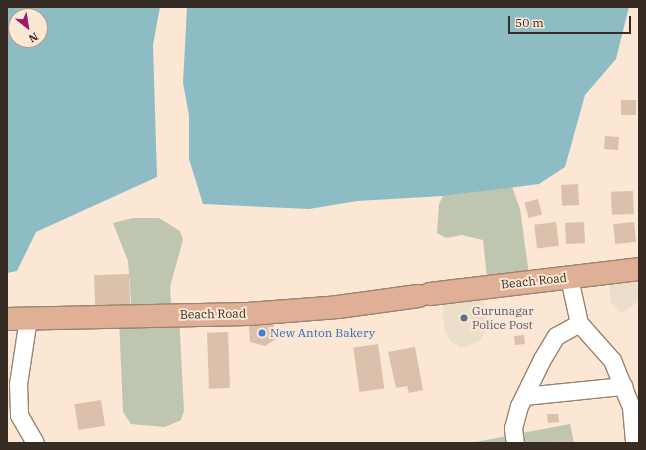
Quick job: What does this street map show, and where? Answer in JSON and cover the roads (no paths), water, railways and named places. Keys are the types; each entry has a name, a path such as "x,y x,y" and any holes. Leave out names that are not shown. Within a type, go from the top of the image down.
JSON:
{"main road":[{"name":"Beach Road","path":"18,319 248,314 338,307 639,269"}],"street":[{"path":"569,278 580,324 612,360 623,386 631,407 634,443"},
{"path":"18,319 19,415 35,443"},
{"path":"515,443 513,428 524,396 556,336 580,324"},
{"path":"524,396 623,386"}],"water":[{"path":"7,7 160,7 153,45 157,177 36,232 17,271 7,273"},
{"path":"187,7 629,7 616,59 585,95 565,167 539,184 443,196 357,201 309,209 203,204 189,159 189,115 183,83"}],"place":[{"name":"Gurunagar Police Post","path":"464,318"},
{"name":"New Anton Bakery","path":"262,333"}]}
